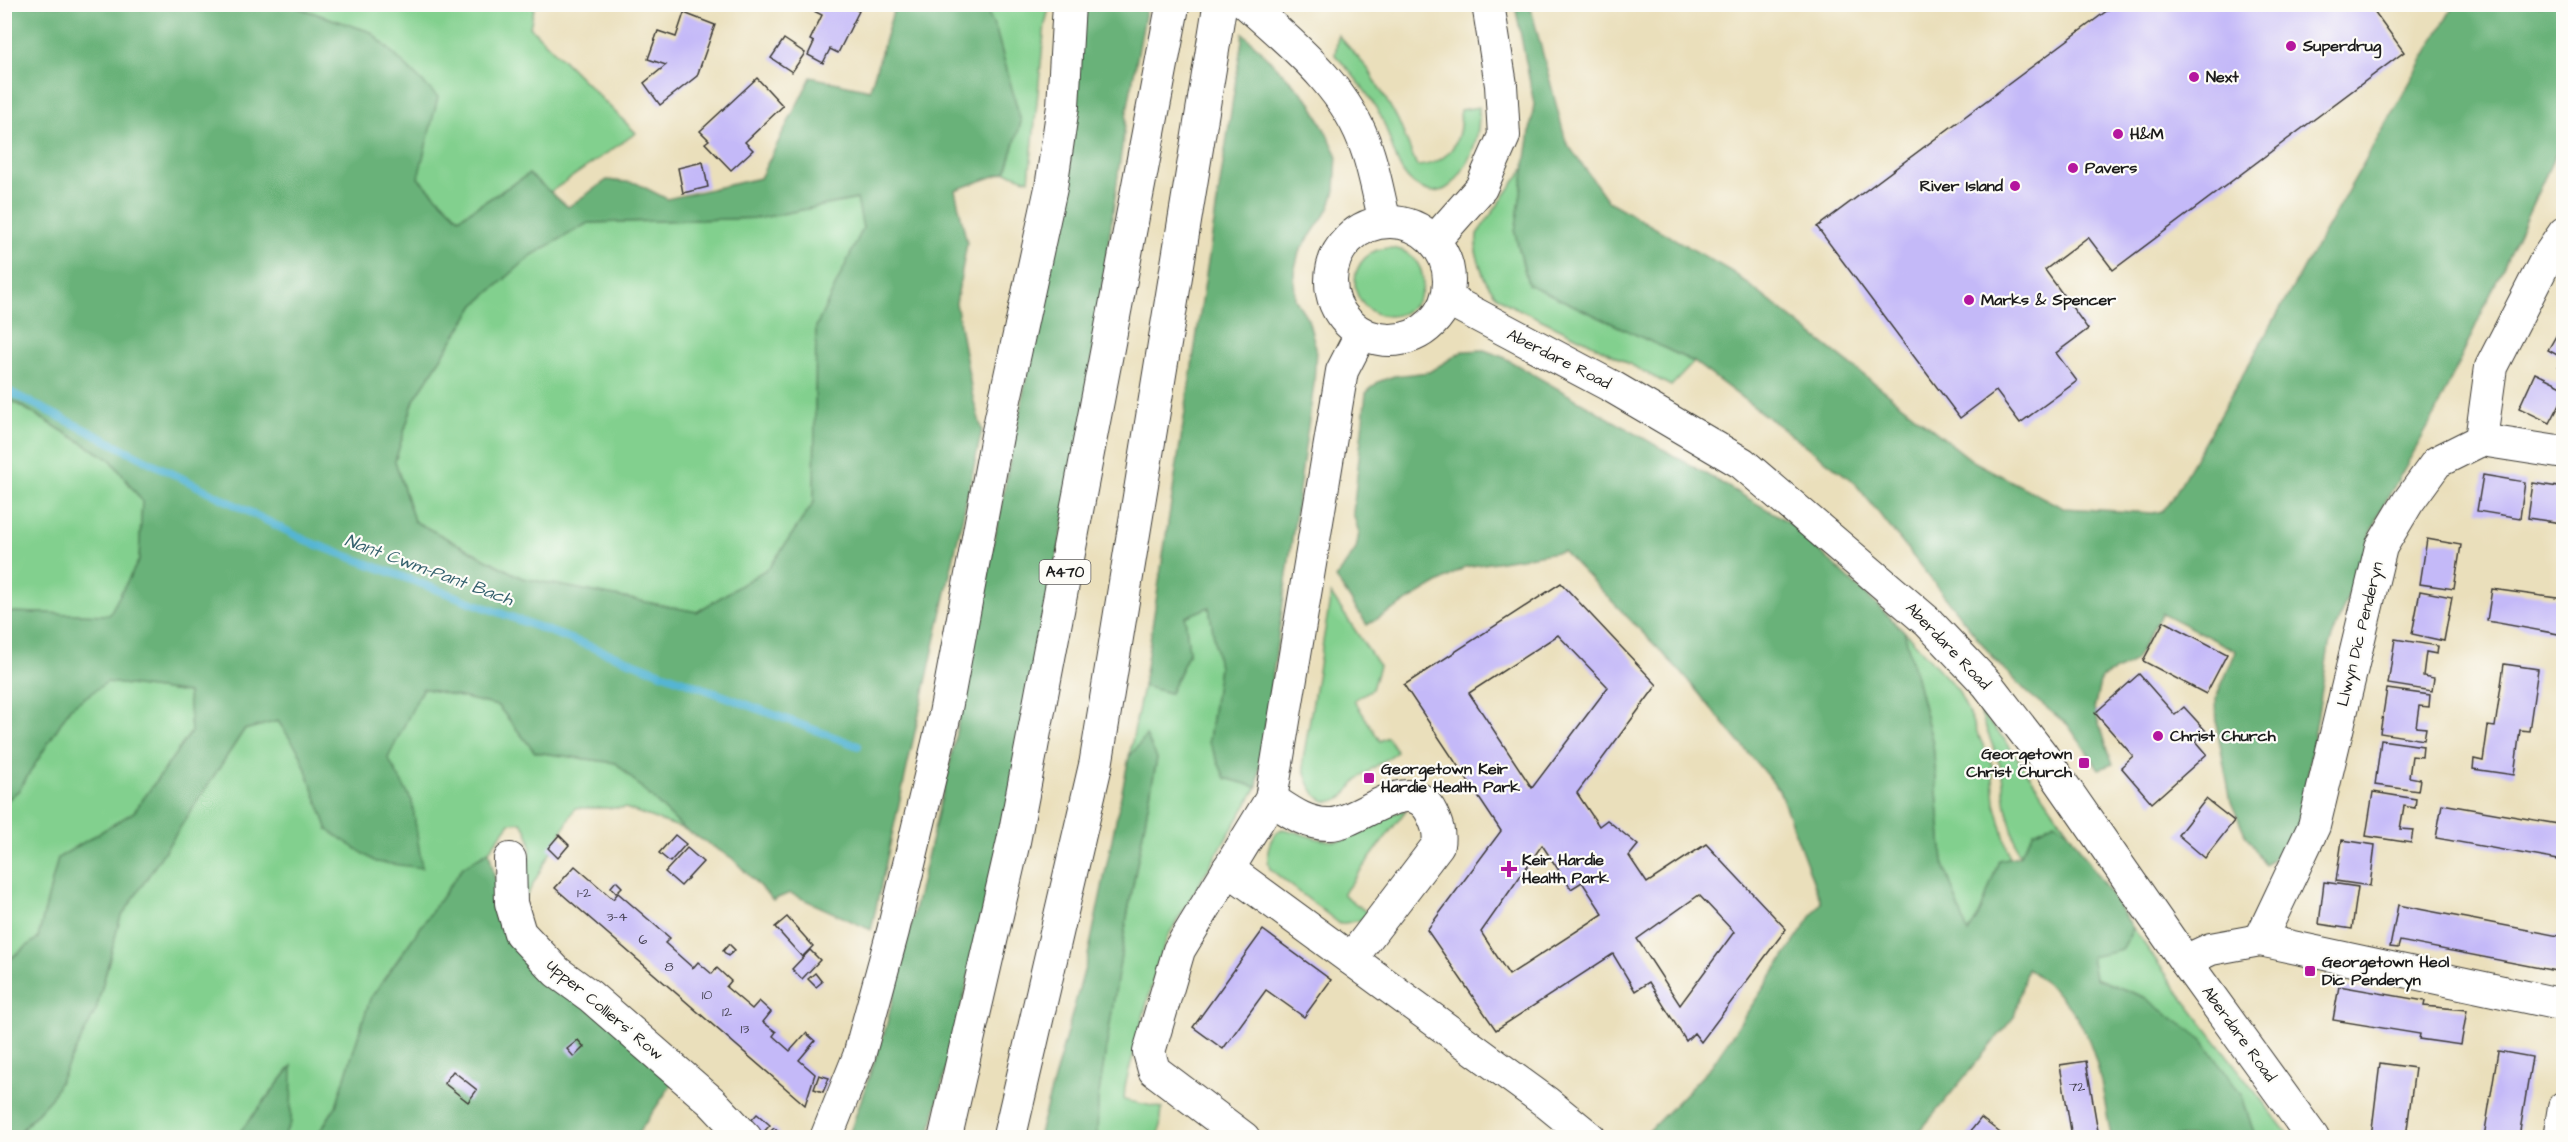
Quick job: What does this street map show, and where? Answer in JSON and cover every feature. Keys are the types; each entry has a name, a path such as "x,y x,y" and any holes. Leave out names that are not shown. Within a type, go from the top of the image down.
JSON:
{"highway":[{"name":"A470","path":"945,1137 1014,839 1173,4"},
{"path":"1008,1137 1096,763 1229,8"}],"street":[{"path":"826,1137 859,1056 893,931 945,714 997,436 1051,188 1063,106 1069,4"},
{"path":"1434,241 1481,188 1504,136 1501,85 1488,4"},
{"path":"1229,8 1314,67 1348,109 1367,150 1385,222"},
{"path":"1385,222 1412,226 1434,241 1448,268 1447,299 1440,315 1428,328 1413,337 1395,341 1378,340 1361,334 1346,322 1335,306 1330,288 1331,269 1338,251 1350,236 1366,226 1385,222"},
{"path":"2563,236 2547,258 2491,367 2481,440 2564,453"},
{"name":"Aberdare Road","path":"1447,299 1611,386 1742,463 1928,621 1987,684 2042,755 2185,961 2313,1137"},
{"path":"1244,1137 1169,1084 1154,1070 1149,1052 1179,950 1271,799 1342,370 1361,334"},
{"name":"Llwyn Dic Penderyn","path":"2260,940 2314,826 2381,547 2408,502 2437,462 2481,440"},
{"path":"1271,799 1295,815 1320,824 1341,823 1396,796 1414,797 1430,809 1437,825 1438,845 1351,959"},
{"name":"Upper Colliers' Row","path":"510,859 511,903 520,933 557,972 590,996 712,1102 746,1137"},
{"path":"1228,869 1546,1102 1590,1137"},
{"path":"2185,961 2211,949 2260,940 2564,1005"},
{"path":"2559,1137 2564,1107"}],"green space":[{"path":"5,5 290,5 371,32 438,97 418,178 459,218 529,174 568,207 607,180 636,183 667,199 760,178 811,77 870,90 895,5 984,5 996,30 1021,122 1006,172 955,190 967,243 956,303 973,398 982,430 871,930 790,893 773,900 732,858 684,829 616,763 535,752 498,706 423,688 388,758 412,801 422,868 376,862 328,830 300,753 278,721 244,730 120,919 96,1010 51,1098 15,1137 5,1137 5,963 38,938 58,858 134,812 191,732 188,693 107,682 70,708 19,790 5,802 5,612 109,615 139,560 142,501 111,460 5,396","holes":["857,199 863,228 816,327 814,502 770,567 697,612 522,578 414,521 395,461 414,400 475,305 532,255 588,223 761,218"]},
{"path":"290,5 535,5 530,27 636,133 550,192 529,174 459,218 418,178 371,32"},
{"path":"984,5 1050,5 1045,24 1029,180 1006,172 1021,122 996,30"},
{"path":"1088,5 1147,5 1127,111 1084,418 1006,827 929,1137 848,1138 886,1027 950,763 1070,157 1082,20"},
{"path":"1515,5 1530,5 1566,142 1608,201 1734,273 1973,461 2063,508 2153,513 2162,511 2169,504 2454,5 2563,5 2563,138 2432,420 2379,513 2329,646 2298,836 2265,865 2245,834 2231,802 2217,729 2216,698 2236,651 2162,613 2134,662 2101,678 2094,709 2113,764 2099,769 2068,725 2029,694 1995,660 1854,482 1694,362 1528,284 1515,233 1534,104"},
{"path":"1243,33 1310,101 1337,154 1335,190 1330,207 1299,252 1294,272 1295,299 1308,319 1316,348 1314,384 1257,787 1225,778 1209,741 1219,668 1209,607 1185,617 1189,652 1170,693 1143,686"},
{"path":"1338,35 1369,70 1398,120 1417,166 1438,161 1445,156 1452,149 1459,132 1460,110 1479,107 1478,127 1471,154 1462,171 1450,186 1440,191 1428,191 1417,186 1402,171 1381,117 1360,84 1335,55"},
{"path":"1525,167 1515,233 1528,284 1694,362 1671,386 1584,340 1508,304 1495,294 1484,278 1476,252 1477,234"},
{"path":"858,199 863,228 816,327 814,502 770,567 697,612 522,578 414,521 395,461 414,400 475,305 532,255 588,223 761,218"},
{"path":"1389,248 1402,251 1413,258 1420,269 1423,282 1420,295 1413,306 1402,313 1389,316 1376,313 1365,306 1358,295 1355,282 1358,269 1365,258 1376,251"},
{"path":"1484,350 1503,357 1789,522 1904,631 1933,744 1943,862 1968,933 1981,911 1999,860 2019,856 2034,832 2055,822 2068,831 2133,928 2122,950 2091,957 2095,978 2144,997 2203,1040 2242,1096 2255,1137 2111,1137 2102,1085 2090,1042 2067,1004 2050,986 2027,968 2014,1017 1915,1137 1643,1137 1710,1068 1821,902 1779,790 1681,672 1563,551 1465,567 1367,625 1336,578 1356,549 1359,533 1353,513 1366,393 1378,382 1394,376 1429,372 1463,351"},
{"path":"4,396 111,460 142,501 139,560 109,615 5,612"},
{"path":"1331,594 1379,666 1372,689 1354,700 1380,741 1387,737 1397,752 1363,775 1344,795 1333,801 1326,801 1319,798 1309,784 1303,760"},
{"path":"1209,607 1219,667 1209,741 1225,778 1257,787 1168,936 1157,965 1125,1086 1124,1100 1162,1108 1159,1137 1097,1138 1098,1099 1127,917 1157,758 1146,736 1129,757 1143,686 1170,693 1189,652 1185,617"},
{"path":"1904,631 1958,690 1992,765 1995,803 2010,858 1999,861 1981,911 1968,934 1943,862 1933,744"},
{"path":"107,682 188,693 191,732 134,812 58,858 38,938 5,962 5,802 19,790 70,708"},
{"path":"422,688 498,706 535,752 616,763 684,829 625,808 575,808 522,904 522,883 531,844 521,822 510,823 489,851 463,867 370,999 336,1106 316,1137 283,1137 291,1122 291,1067 236,1137 15,1138 51,1098 96,1010 120,919 244,730 278,721 300,753 328,830 412,801 388,758"},
{"path":"1980,712 2005,740 2068,831 2055,822 2034,832 2019,856 2006,807 2001,768"},
{"path":"1146,736 1157,758 1127,917 1098,1099 1097,1137 1038,1137 1087,960 1129,757"},
{"path":"1406,810 1343,894 1369,914 1361,920 1340,924 1270,869 1269,847 1277,832 1282,829 1320,839 1343,840 1360,834 1389,815"},
{"path":"489,851 503,916 675,1079 636,1137 316,1138 336,1106 370,999 463,867"},
{"path":"2133,928 2180,994 2290,1137 2255,1137 2242,1096 2144,997 2095,978 2091,956 2122,950"},
{"path":"292,1066 291,1122 283,1137 236,1137"}],"building":[{"path":"800,4 845,4 859,11 838,53 830,49 823,63 808,55 814,42 810,40 822,15"},
{"path":"2116,4 2369,4 2404,52 2113,270 2088,237 2045,270 2088,329 2056,353 2077,381 2020,423 1996,391 1960,418 1817,227"},
{"path":"684,13 715,25 697,76 660,105 644,83 666,65 648,59 658,31 676,37"},
{"path":"784,39 805,53 792,72 771,58"},
{"path":"757,78 783,106 745,142 753,150 731,170 705,143 709,140 700,131"},
{"path":"703,162 708,187 683,193 678,168"},
{"path":"2564,322 2564,369 2558,366 2563,358 2548,350"},
{"path":"2535,373 2564,387 2564,396 2550,423 2519,408"},
{"path":"2483,475 2525,482 2520,518 2477,511"},
{"path":"2533,483 2564,488 2564,534 2560,533 2561,523 2528,518"},
{"path":"2427,539 2461,545 2454,589 2420,584"},
{"path":"1561,583 1657,685 1577,793 1599,826 1607,820 1638,845 1629,856 1647,883 1706,844 1786,929 1701,1042 1694,1033 1686,1041 1649,982 1635,991 1613,954 1496,1030 1427,930 1501,831 1404,685","holes":["1558,635 1608,687 1532,788 1469,693","1542,845 1571,889 1582,882 1603,914 1509,975 1481,932","1699,895 1734,932 1680,1005 1637,939"]},
{"path":"2492,589 2564,599 2564,635 2487,621"},
{"path":"2420,591 2452,597 2444,641 2412,634"},
{"path":"2164,621 2227,654 2206,694 2143,661"},
{"path":"2395,639 2438,646 2437,654 2426,652 2423,676 2434,678 2432,691 2388,684"},
{"path":"2504,664 2538,669 2529,731 2520,730 2514,775 2473,769 2474,759 2483,761 2488,726 2495,727"},
{"name":"Christ Church","path":"2139,674 2175,715 2184,707 2206,731 2196,741 2207,754 2152,803 2121,767 2133,756 2095,713"},
{"path":"2387,689 2430,695 2429,707 2419,706 2416,727 2426,728 2424,740 2380,733"},
{"path":"2381,740 2423,746 2422,757 2412,756 2409,777 2420,779 2418,791 2375,785"},
{"path":"2373,792 2416,799 2415,808 2404,806 2400,829 2413,830 2411,843 2366,836"},
{"path":"2206,799 2234,821 2205,858 2178,835"},
{"path":"2442,804 2564,825 2564,861 2436,838"},
{"path":"559,835 569,845 558,858 548,848"},
{"path":"675,835 686,844 670,862 659,853"},
{"path":"2342,840 2375,845 2370,886 2336,881"},
{"path":"687,848 703,862 681,886 665,872"},
{"path":"575,866 613,899 618,893 670,938 665,943 693,968 698,962 712,974 717,968 731,981 726,987 752,1009 759,1001 771,1012 763,1022 776,1032 773,1036 790,1051 806,1033 815,1041 799,1060 815,1074 805,1105 555,888"},
{"path":"616,881 622,887 616,893 611,887"},
{"path":"2324,882 2358,887 2352,929 2319,924"},
{"path":"2398,905 2564,937 2561,972 2400,941 2398,948 2390,947"},
{"path":"787,917 813,946 802,957 775,927"},
{"path":"1263,930 1331,980 1304,1017 1266,990 1223,1049 1193,1027"},
{"path":"729,944 735,950 728,956 723,951"},
{"path":"810,950 820,960 802,979 792,969"},
{"path":"815,973 822,982 816,987 808,979"},
{"path":"2339,986 2425,1001 2424,1006 2467,1010 2461,1045 2419,1039 2420,1034 2333,1020"},
{"path":"578,1040 584,1047 574,1057 567,1049"},
{"path":"2498,1051 2532,1057 2519,1137 2484,1137"},
{"path":"2086,1061 2099,1137 2072,1137 2060,1065"},
{"path":"2380,1063 2415,1068 2406,1137 2371,1137"},
{"path":"453,1071 477,1090 468,1102 444,1083"},
{"path":"819,1075 829,1078 823,1092 814,1089"},
{"path":"757,1114 770,1125 761,1135 748,1124"},
{"path":"1981,1118 1994,1128 2005,1137 1966,1137"},
{"path":"774,1128 780,1133 776,1137 765,1137"}],"waterway":[{"name":"Nant Cwm-Pant Bach","path":"4,389 309,542 858,746"}],"place":[{"name":"Superdrug","path":"2291,46"},
{"name":"Next","path":"2194,77"},
{"name":"H&M","path":"2118,134"},
{"name":"Pavers","path":"2073,168"},
{"name":"River Island","path":"2015,186"},
{"name":"Marks & Spencer","path":"1969,300"},
{"name":"Christ Church","path":"2158,736"},
{"name":"Georgetown Christ Church","path":"2084,763"},
{"name":"Georgetown Keir Hardie Health Park","path":"1369,778"},
{"name":"Keir Hardie Health Park","path":"1509,869"},
{"name":"Georgetown Heol Dic Penderyn","path":"2310,971"}]}
